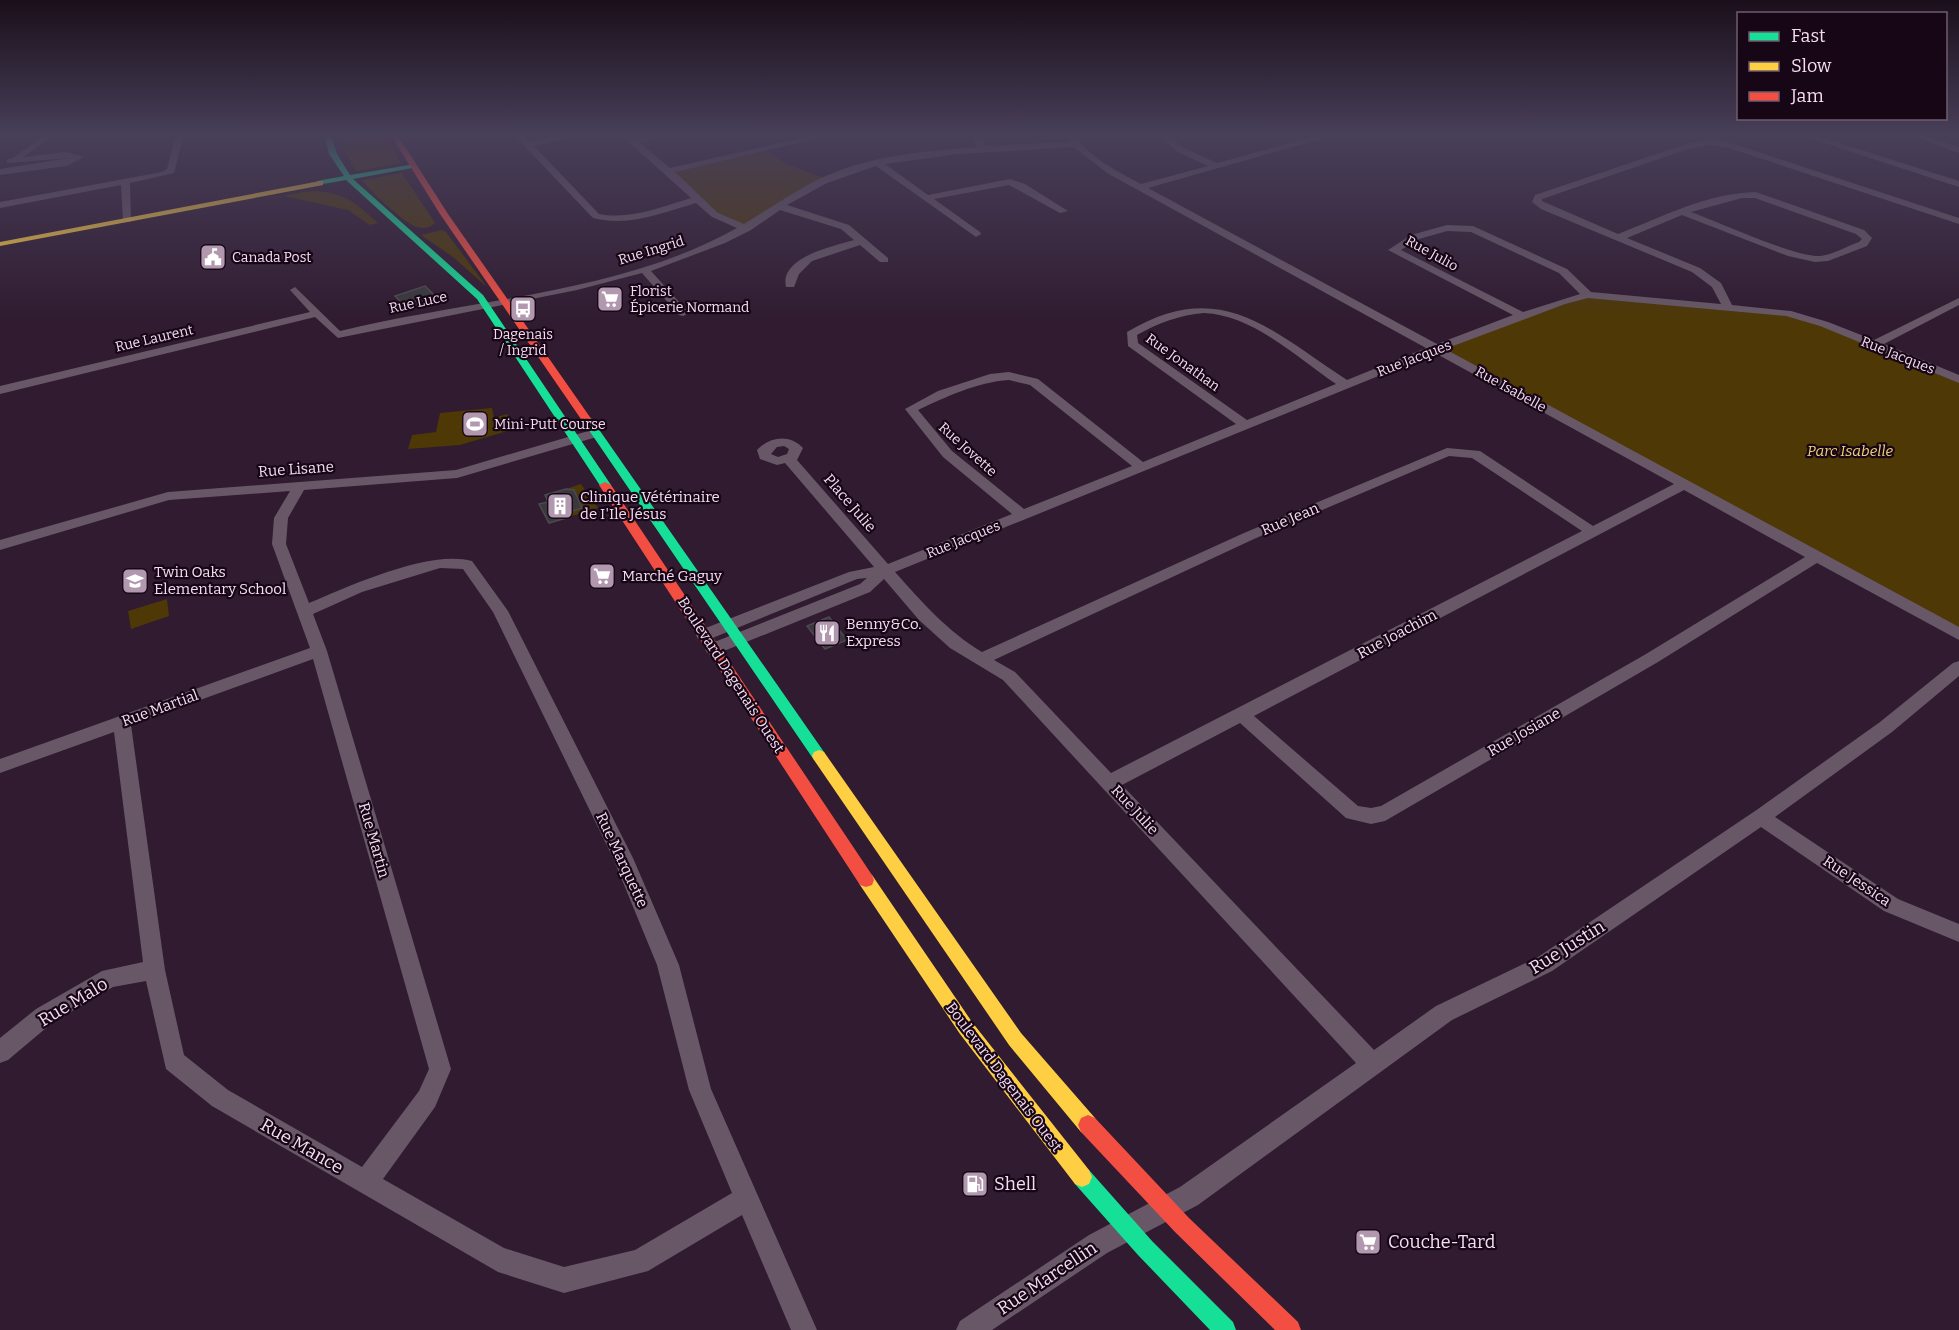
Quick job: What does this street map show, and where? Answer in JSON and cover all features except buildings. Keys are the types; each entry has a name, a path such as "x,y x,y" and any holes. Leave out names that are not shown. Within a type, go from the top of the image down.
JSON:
{"main road":[{"path":"0,244 251,196"},
{"name":"Boulevard Dagenais Ouest","path":"365,196 475,291 973,1040 1036,1123 1126,1228 1225,1330"},
{"name":"Boulevard Dagenais Ouest","path":"432,196 1015,1039 1084,1124 1164,1209 1290,1330"},
{"path":"394,222 417,231 431,230 441,225 444,214"}],"street":[{"path":"0,205 51,196"},
{"path":"126,196 128,220"},
{"path":"577,196 596,216 602,218 630,217 698,199"},
{"path":"695,196 715,215 727,222 747,228"},
{"name":"Rue Ingrid","path":"504,301 644,269 704,249 747,228 796,196"},
{"path":"923,196 976,234"},
{"path":"926,198 936,196"},
{"path":"1039,196 1063,211"},
{"name":"Rue Isabelle","path":"1158,196 1959,634"},
{"path":"1541,196 1537,201 1544,207 1696,270 1717,285 1728,307"},
{"path":"1619,237 1732,196"},
{"path":"1686,213 1792,254 1815,259 1824,259 1863,244 1867,238 1860,232 1759,196"},
{"path":"1883,196 1959,221"},
{"path":"780,206 844,227 884,260"},
{"name":"Rue Julio","path":"1523,316 1393,250 1414,237 1447,228 1473,229 1563,271 1588,295"},
{"path":"790,285 791,278 802,261 862,241"},
{"path":"644,269 683,313"},
{"path":"295,290 315,314"},
{"name":"Rue Jacques","path":"709,642 732,632 865,588 886,570 1437,348 1562,301 1588,295 1728,307 1804,317 1959,379"},
{"name":"Rue Luce","path":"315,314 338,335 504,301"},
{"path":"1873,345 1959,302"},
{"name":"Rue Jonathan","path":"1245,425 1132,344 1131,334 1163,320 1200,310 1226,312 1246,322 1346,385"},
{"name":"Rue Laurent","path":"0,390 315,314"},
{"name":"Rue Jovette","path":"1023,515 968,472 923,429 911,409 942,394 994,377 1010,376 1034,382 1141,467"},
{"name":"Rue Lisane","path":"0,545 168,496 457,474 595,433"},
{"name":"Rue Jean","path":"981,659 1249,536 1447,452 1475,454 1593,532"},
{"name":"Place Julie","path":"789,459 886,570"},
{"name":"Rue Joachim","path":"1109,783 1685,484"},
{"name":"Rue Martin","path":"300,485 281,518 279,544 319,651 440,1069 427,1100 365,1183"},
{"name":"Rue Josiane","path":"1242,715 1353,813 1371,816 1385,813 1652,658 1817,556"},
{"name":"Rue Marquette","path":"305,610 357,588 439,563 466,564 500,611 623,858 668,965 700,1090 804,1330"},
{"name":"Rue Julie","path":"886,570 925,616 956,644 1009,676 1372,1064"},
{"name":"Rue Martial","path":"0,766 319,651"},
{"name":"Rue Justin","path":"1164,1209 1202,1187 1444,1013 1545,964 1761,817 1886,727 1959,667"},
{"name":"Rue Mance","path":"122,722 154,970 174,1061 220,1098 498,1259 564,1280 639,1262 746,1199"},
{"name":"Rue Jessica","path":"1761,817 1891,905 1959,933"},
{"name":"Rue Malo","path":"0,1052 44,1016 109,978 154,970"},
{"path":"1126,1228 1164,1209"},
{"name":"Rue Marcellin","path":"969,1330 1098,1244 1126,1228"}],"green space":[{"path":"284,196 341,196 362,209 378,223 370,225 348,210"},
{"path":"377,196 417,196 435,223 424,228 417,227 396,214"},
{"path":"697,196 799,196 747,228 727,222"},
{"path":"442,230 446,232 487,287 453,257 421,235"},
{"name":"Parc Isabelle","path":"1588,295 1804,317 1959,379 1959,634 1437,348"},
{"name":"Mini-Putt Course","path":"492,408 494,418 507,414 514,429 460,445 408,449 412,435 436,432 440,413"},
{"path":"581,484 598,508 566,518 563,514 579,498 574,490 566,489"},
{"path":"167,599 169,616 131,629 128,611"}],"traffic: fast":[{"path":"367,196 480,297 605,485"},
{"path":"587,420 819,756"},
{"path":"1082,1177 1145,1248 1225,1330"}],"traffic: slow":[{"path":"0,244 251,196"},
{"path":"819,756 1015,1039 1088,1125"},
{"path":"866,880 966,1028 1082,1177"}],"traffic: jam":[{"path":"433,196 587,420"},
{"path":"605,485 866,880"},
{"path":"1088,1125 1182,1225 1290,1330"}],"place":[{"name":"Canada Post","path":"213,257"},
{"name":"Florist Épicerie Normand","path":"610,299"},
{"name":"Dagenais / Ingrid","path":"523,309"},
{"name":"Mini-Putt Course","path":"475,424"},
{"name":"Clinique Vétérinaire de I'Ile Jésus","path":"560,506"},
{"name":"Marché Gaguy","path":"602,576"},
{"name":"Twin Oaks Elementary School","path":"135,581"},
{"name":"Benny&Co. Express","path":"827,633"},
{"name":"Shell","path":"975,1184"},
{"name":"Couche-Tard","path":"1368,1242"}]}
